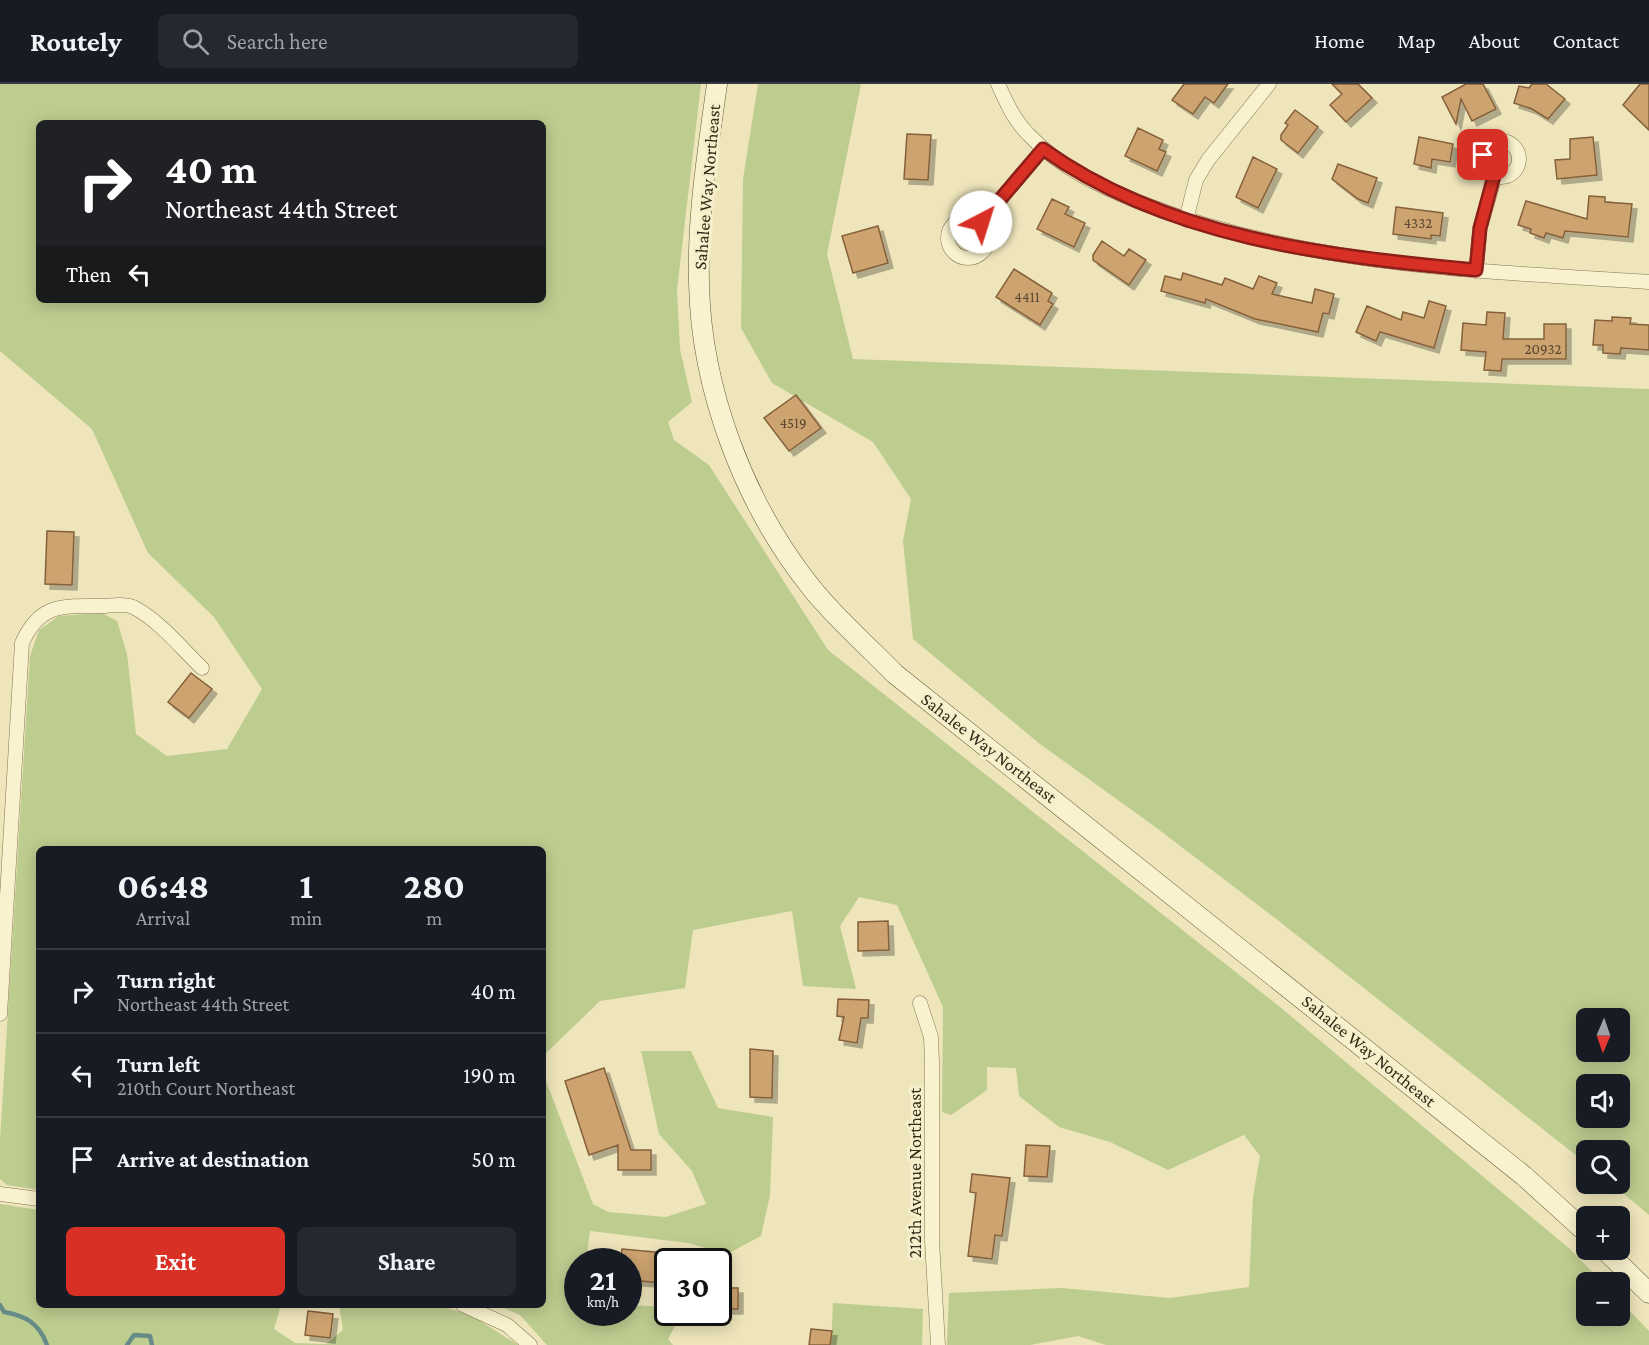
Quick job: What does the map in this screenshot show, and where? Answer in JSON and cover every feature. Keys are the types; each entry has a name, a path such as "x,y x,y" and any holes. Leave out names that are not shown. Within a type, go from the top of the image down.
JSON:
{"main road":[{"name":"Sahalee Way Northeast","path":"717,84 700,226 699,283 702,331 723,417 747,481 782,545 810,586 895,674 1479,1140 1576,1224"},
{"path":"1615,1260 1649,1293"}],"street":[{"path":"998,84 1009,109 1026,133 1043,149 1078,174 1107,189 1186,220 1238,235 1308,249 1476,270 1649,282"},
{"path":"1186,220 1196,180 1202,170 1269,84"},
{"path":"981,222 1043,149"},
{"path":"1476,270 1480,228 1494,176"},
{"path":"0,1014 22,643 30,624 41,615 60,606 130,606 145,615 202,668"},
{"name":"212th Avenue Northeast","path":"920,1003 931,1037 932,1241 938,1345"},
{"path":"0,1194 36,1199"},
{"path":"470,1308 507,1325 530,1345"}],"green space":[{"path":"0,84 701,84 677,290 680,349 692,402 668,422 674,440 709,465 828,650 1280,1007 1571,1250 1576,1255 1576,1260 1581,1260 1592,1272 1576,1272 1576,1326 1630,1326 1630,1311 1649,1331 1649,1345 1106,1345 1078,1336 1030,1345 947,1345 949,1293 1062,1288 1170,1298 1249,1287 1253,1197 1260,1156 1244,1135 1168,1170 1110,1142 1059,1127 1019,1096 1016,1068 987,1067 987,1090 951,1115 942,1112 943,1007 897,905 859,897 840,926 856,989 803,986 792,911 693,930 685,988 600,1001 546,1053 546,846 36,846 36,1190 7,1185 0,1179 0,1140 30,656 39,630 59,616 102,613 117,621 127,654 136,734 167,756 227,749 262,689 214,617 148,553 92,429 0,351"},
{"path":"758,84 861,84 827,254 853,359 1649,389 1649,1215 1624,1194 1630,1194 1630,1140 1576,1140 1576,1155 1275,918 1154,826 1040,744 913,639 903,541 911,499 873,442 772,383 741,328 743,179"},
{"path":"641,1051 691,1051 718,1108 773,1117 770,1195 761,1236 732,1251 732,1248 706,1248 688,1243 590,1231 588,1248 564,1248 564,1326 642,1326 642,1306 654,1306 654,1326 675,1326 668,1339 673,1345 547,1345 520,1315 504,1308 546,1308 546,1081 593,1204 608,1212 666,1217 706,1204 692,1171 659,1134"},
{"path":"0,1204 36,1210 36,1308 280,1308 274,1329 295,1343 326,1344 343,1330 339,1308 447,1308 471,1315 518,1345 0,1345"},
{"path":"833,1303 923,1309 922,1345 831,1345"}],"building":[{"path":"1184,84 1228,84 1214,103 1205,97 1193,114 1172,100"},
{"path":"1332,84 1358,84 1372,98 1346,122 1330,105 1342,94"},
{"path":"1466,84 1483,84 1496,109 1472,121 1461,99 1456,124 1442,97"},
{"path":"1532,84 1546,84 1565,99 1548,119 1532,109 1514,103 1519,86 1529,88"},
{"path":"1640,84 1649,84 1649,130 1623,105"},
{"path":"1295,110 1318,127 1298,153 1281,140 1281,135 1288,125 1285,123"},
{"path":"1138,128 1163,140 1159,149 1166,152 1157,171 1125,156"},
{"path":"907,134 931,135 928,180 904,179"},
{"path":"1419,137 1453,144 1450,162 1432,159 1431,168 1414,164"},
{"path":"1593,137 1597,175 1557,179 1555,160 1570,159 1570,139"},
{"path":"1253,157 1277,169 1258,208 1236,197"},
{"path":"1338,164 1377,178 1368,203 1358,199 1332,179"},
{"path":"1589,196 1605,197 1605,202 1632,204 1628,237 1565,231 1563,238 1546,233 1544,238 1530,233 1531,229 1518,225 1526,201 1587,219"},
{"path":"1052,199 1069,207 1065,214 1085,223 1074,247 1037,229"},
{"path":"1396,207 1443,213 1440,236 1431,235 1431,239 1393,234"},
{"path":"878,226 888,263 853,273 842,236"},
{"path":"1102,241 1124,256 1129,249 1146,260 1129,285 1093,260 1093,255"},
{"path":"1014,269 1052,293 1048,301 1053,304 1040,325 996,297"},
{"path":"1183,273 1222,285 1225,278 1253,289 1259,276 1277,283 1272,294 1312,303 1315,289 1334,294 1329,314 1323,313 1318,332 1255,319 1206,299 1205,303 1161,291 1165,276 1181,280"},
{"path":"1429,301 1446,306 1434,348 1380,332 1376,341 1356,332 1367,306 1401,320 1403,312 1424,318"},
{"path":"1487,312 1505,313 1503,339 1544,339 1544,324 1566,324 1566,359 1502,359 1501,371 1484,370 1486,352 1461,350 1463,323 1486,325"},
{"path":"1612,317 1631,318 1630,324 1649,325 1649,350 1621,348 1620,354 1603,353 1603,345 1593,345 1595,320 1612,321"},
{"path":"796,395 821,428 789,451 764,418"},
{"path":"47,531 74,532 72,585 45,584"},
{"path":"191,673 212,689 189,718 168,702"},
{"path":"888,921 889,950 858,951 858,922"},
{"path":"838,999 869,1000 868,1018 861,1018 857,1043 839,1040 844,1017 837,1016"},
{"path":"750,1049 773,1051 772,1098 750,1097"},
{"path":"604,1068 631,1150 651,1150 651,1170 618,1170 618,1145 589,1155 565,1081"},
{"path":"1026,1145 1050,1146 1047,1177 1024,1176"},
{"path":"972,1174 1010,1178 1002,1236 995,1235 992,1259 968,1256 976,1193 970,1192"},
{"path":"642,1251 654,1252 654,1282 642,1281"},
{"path":"732,1288 738,1288 738,1309 732,1309"},
{"path":"308,1311 333,1314 330,1338 305,1335"},
{"path":"811,1329 832,1331 830,1345 809,1345"}],"waterway":[{"path":"0,1305 4,1312 25,1318 36,1326 47,1345"},
{"path":"127,1345 134,1335 150,1336 152,1345"}],"route":[{"path":"981,222 1043,149 1078,174 1107,189 1186,220 1238,235 1308,249 1476,270 1480,228 1487,195 1494,176 1485,168 1483,155"}]}
